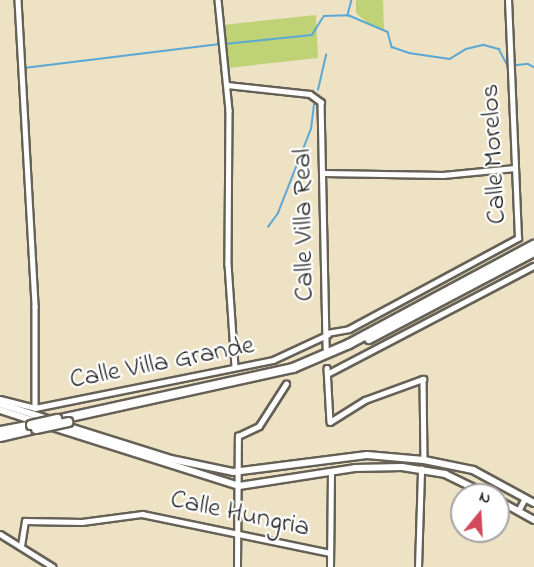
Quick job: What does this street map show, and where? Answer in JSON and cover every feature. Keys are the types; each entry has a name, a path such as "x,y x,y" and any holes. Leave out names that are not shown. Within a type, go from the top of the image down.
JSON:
{"highway":[{"path":"0,437 34,427 293,368 348,344 534,245"},
{"path":"65,420 296,372 351,348 534,252"},
{"path":"0,432 34,427"}],"main road":[{"path":"0,402 171,459 240,472 366,455 424,460 473,470 534,503"},
{"path":"0,410 239,486 378,466 421,469 445,474 463,483"},
{"path":"518,511 525,498"},
{"path":"510,507 534,520"}],"street":[{"path":"18,0 21,94 35,308 35,408"},
{"path":"218,0 227,85 231,181 230,301 235,366"},
{"name":"Calle Morelos","path":"508,0 508,60 518,238"},
{"name":"Calle Villa Real","path":"227,85 252,85 310,94 321,102 326,348"},
{"path":"324,173 419,175 515,168"},
{"name":"Calle Villa Grande","path":"0,402 35,408 284,357 327,334 349,329 450,272 518,238"},
{"path":"327,375 390,338 534,266"},
{"path":"327,368 330,422 365,400 423,379 424,460"},
{"path":"237,567 240,472 238,436 259,426 286,384"},
{"path":"418,567 421,469"},
{"path":"330,567 331,472"},
{"name":"Calle Hungria","path":"21,546 25,521 82,522 142,514 330,553"},
{"path":"0,534 53,567"}],"green space":[{"path":"356,0 383,0 384,30 371,26 356,13"},
{"path":"316,15 318,58 228,68 222,25"}],"waterway":[{"path":"352,0 348,15 388,32 392,47 409,53 450,59 466,49 484,45 499,49 508,66 528,64 534,67"},
{"path":"225,44 312,35 324,16 348,15"},
{"path":"24,68 220,44"},
{"path":"318,90 326,55"},
{"path":"268,227 278,213 311,129 314,105"}]}
